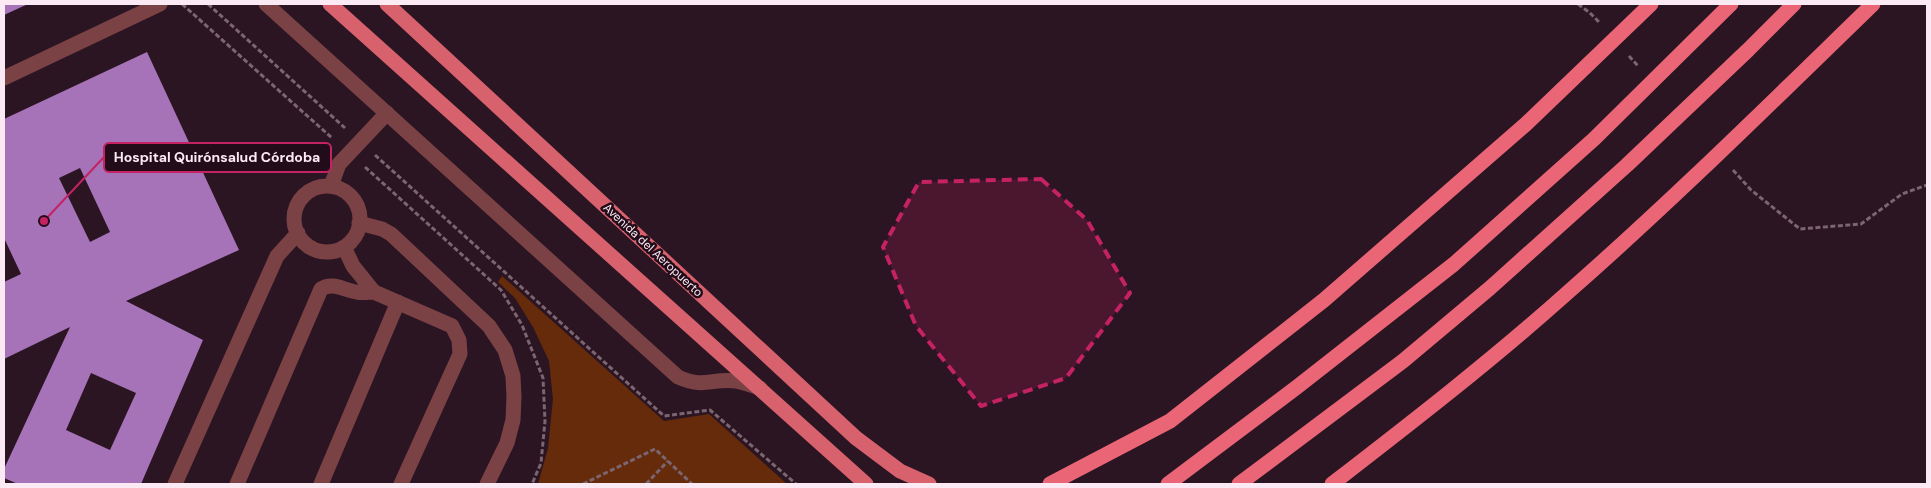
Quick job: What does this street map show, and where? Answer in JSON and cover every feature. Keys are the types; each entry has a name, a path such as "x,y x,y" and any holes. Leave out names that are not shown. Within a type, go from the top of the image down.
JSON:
{"highway":[{"path":"1050,484 1170,421 1324,300 1526,124 1651,4"},
{"path":"1168,484 1239,432 1454,264 1594,139 1731,4"},
{"path":"1240,484 1403,361 1490,288 1627,165 1794,4"},
{"path":"1332,484 1432,407 1565,295 1699,174 1873,4"}],"main road":[{"path":"330,4 866,484"},
{"name":"Avenida del Aeropuerto","path":"386,4 856,438 900,471 929,484"}],"street":[{"path":"4,78 160,4"},
{"path":"266,4 678,377 691,383 704,384 720,381 737,381 760,388"},
{"path":"331,186 339,164 388,113"},
{"path":"320,186 331,186 343,189 352,197 358,207 359,223 353,239 344,247 334,251 323,251 313,248 304,242 294,222 295,210 300,199 308,191 320,186"},
{"path":"359,223 382,229 391,234 489,326 505,350 513,376 513,420 506,443 487,484"},
{"path":"175,484 277,256 298,233"},
{"path":"344,247 353,266 374,292"},
{"path":"237,484 321,289 326,286 339,286 357,292 374,292 452,326 458,340 460,354 401,484"},
{"path":"321,484 398,302"}],"path":[{"path":"208,4 664,416 710,410 796,484"},
{"path":"1800,229 1861,224 1902,194 1927,185"},
{"path":"583,484 655,449 692,484"},
{"path":"646,484 668,461"}],"highlighted area":[{"path":"1041,179 1087,220 1130,293 1066,378 981,406 916,326 883,247 919,182"}],"shaded area":[{"path":"502,276 664,421 709,414 787,484 538,484 548,448 553,399 549,361 533,327 515,298 498,282"}],"building":[{"path":"4,4 28,4 4,15"},
{"path":"147,52 239,250 126,301 203,340 141,484 18,484 4,478 4,469 70,327 4,359 4,282 21,274 4,238 4,119","holes":["80,168 110,232 90,242 59,178","91,373 136,393 110,450 66,430"]}],"place":[{"name":"Hospital Quirónsalud Córdoba","path":"44,221"}]}
